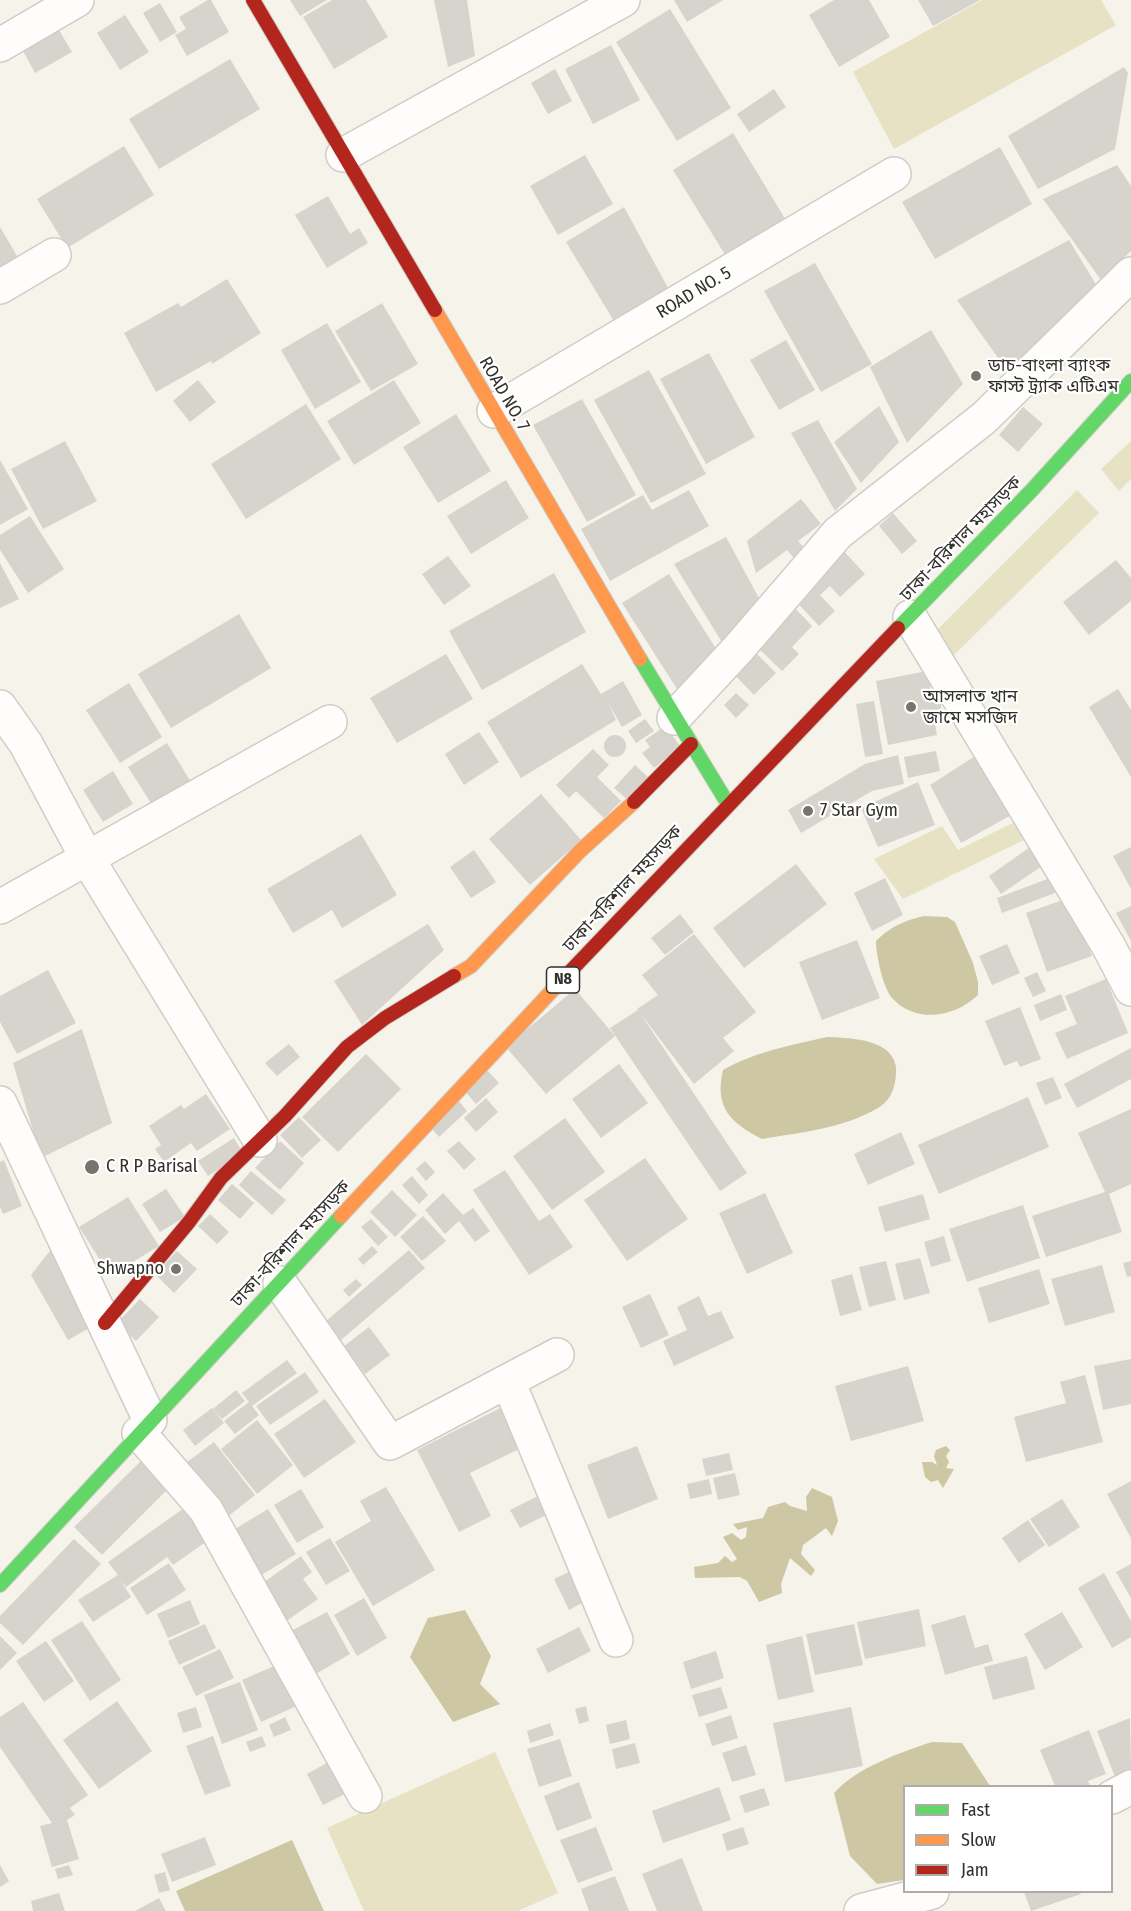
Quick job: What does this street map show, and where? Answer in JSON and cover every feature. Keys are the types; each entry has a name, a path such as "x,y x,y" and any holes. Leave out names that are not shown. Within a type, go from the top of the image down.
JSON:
{"main road":[{"name":"ROAD NO. 7","path":"253,0 728,804"},
{"name":"ঢাকা-বরিশাল মহাসড়ক","path":"0,1585 145,1426 728,804 1050,473 1131,381"},
{"path":"105,1323 189,1222 221,1178 347,1047 385,1018 471,966 580,851 613,824 683,731"}],"street":[{"path":"0,45 77,0"},
{"path":"343,155 623,0"},
{"name":"ROAD NO. 5","path":"494,411 894,174"},
{"path":"0,287 54,255"},
{"path":"683,731 738,649 838,533 984,418 1131,274"},
{"path":"910,617 1109,946 1131,989"},
{"path":"0,707 26,744 87,858 260,1140"},
{"path":"0,907 330,722"},
{"path":"0,1103 105,1323 145,1426 206,1510 365,1796"},
{"path":"280,1283 390,1443 557,1355"},
{"path":"508,1381 616,1640"},
{"path":"1113,1796 1131,1786"},
{"path":"861,1911 928,1893"}],"shaded area":[{"path":"982,0 1101,0 1116,25 894,149 853,72"},
{"path":"1131,441 1131,479 1119,491 1101,469"},
{"path":"1077,490 1099,513 953,656 935,632"},
{"path":"1023,818 1032,836 903,899 874,859 942,826 958,850"},
{"path":"924,916 947,917 955,922 973,963 978,982 978,995 969,1003 947,1013 936,1015 913,1012 893,999 883,980 876,947 876,941 892,928"},
{"path":"827,1037 876,1044 893,1057 896,1068 894,1086 882,1106 836,1125 762,1139 742,1127 728,1113 721,1095 723,1070 760,1054"},
{"path":"946,1446 950,1450 946,1456 949,1462 946,1468 954,1469 943,1488 938,1480 931,1482 925,1477 922,1462 932,1462 937,1465 934,1456 936,1450"},
{"path":"812,1488 832,1497 838,1521 832,1536 826,1528 803,1545 801,1554 815,1570 811,1576 790,1558 781,1584 782,1593 759,1602 747,1581 740,1577 695,1578 694,1567 718,1563 725,1556 732,1562 737,1559 723,1537 732,1533 741,1540 746,1537 747,1527 738,1530 733,1524 763,1518 768,1507 785,1502 790,1506 807,1511 806,1497"},
{"path":"465,1610 491,1656 480,1684 500,1704 453,1722 410,1657 428,1618"},
{"path":"932,1742 962,1743 989,1785 903,1785 903,1880 877,1884 850,1856 834,1793 867,1768"},
{"path":"495,1752 558,1893 518,1911 364,1911 327,1828"},
{"path":"292,1840 324,1911 185,1911 176,1891"}],"building":[{"path":"211,0 229,32 187,56 175,35 186,29 179,17"},
{"path":"290,0 327,0 300,16"},
{"path":"332,0 366,0 388,37 334,69 303,17"},
{"path":"434,0 467,0 475,56 448,67"},
{"path":"674,0 723,0 687,22"},
{"path":"834,0 869,0 890,37 839,67 809,15"},
{"path":"918,0 980,0 933,26"},
{"path":"160,3 177,32 160,42 143,13"},
{"path":"670,9 731,108 677,141 616,42"},
{"path":"125,15 149,52 120,70 97,33"},
{"path":"59,30 72,52 35,73 23,51"},
{"path":"611,45 640,100 593,124 565,69"},
{"path":"230,59 260,109 159,169 129,119"},
{"path":"1124,67 1128,73 1115,149 1038,189 1008,136"},
{"path":"555,69 572,101 548,114 531,83"},
{"path":"774,89 786,107 749,132 737,114"},
{"path":"733,133 792,230 732,266 673,170"},
{"path":"124,146 154,195 67,248 37,199"},
{"path":"1000,147 1032,204 935,259 902,202"},
{"path":"585,155 613,204 558,235 530,186"},
{"path":"1117,165 1131,186 1131,251 1101,280 1043,199"},
{"path":"328,196 350,234 359,228 368,243 327,268 295,215"},
{"path":"624,207 674,299 620,331 566,242"},
{"path":"0,227 33,283 0,303"},
{"path":"1069,240 1100,291 1013,379 957,300"},
{"path":"815,263 872,364 821,392 764,291"},
{"path":"227,279 261,333 212,364 211,361 156,392 124,333 178,303 181,307"},
{"path":"382,303 418,364 371,391 335,331"},
{"path":"327,323 361,382 315,409 281,350"},
{"path":"931,330 963,384 907,443 870,367"},
{"path":"786,340 815,390 779,410 750,360"},
{"path":"709,353 755,437 706,464 660,379"},
{"path":"649,370 706,474 651,503 594,400"},
{"path":"198,380 216,402 190,422 173,401"},
{"path":"394,380 421,423 354,465 327,421"},
{"path":"582,399 636,495 587,522 533,425"},
{"path":"306,404 341,459 246,519 211,464"},
{"path":"879,406 899,442 861,483 834,442"},
{"path":"1023,407 1043,424 1018,452 999,435"},
{"path":"456,414 491,471 438,503 403,447"},
{"path":"818,420 857,489 835,511 791,433"},
{"path":"65,441 97,501 43,529 11,469"},
{"path":"0,460 28,509 0,525"},
{"path":"506,480 529,518 471,554 447,516"},
{"path":"689,490 709,526 610,581 581,529 643,495 652,510"},
{"path":"801,499 821,524 798,541 805,549 794,558 787,550 756,573 747,541"},
{"path":"893,513 917,541 902,554 879,526"},
{"path":"30,516 64,569 28,593 0,550 0,535"},
{"path":"726,537 760,600 723,644 674,564"},
{"path":"840,547 865,574 840,597 830,586 820,595 835,611 819,626 790,595"},
{"path":"448,556 471,586 444,605 422,574"},
{"path":"1116,560 1131,578 1131,601 1089,635 1063,602"},
{"path":"0,563 19,599 0,608"},
{"path":"554,573 586,632 482,690 449,631"},
{"path":"669,574 723,660 677,689 622,603"},
{"path":"792,605 812,626 792,647 799,654 782,671 753,643"},
{"path":"239,614 271,668 171,728 138,674"},
{"path":"755,652 776,673 754,695 733,673"},
{"path":"446,654 473,699 397,743 370,698"},
{"path":"582,664 601,694 623,681 642,715 622,727 608,703 616,720 521,778 487,722"},
{"name":"আসলাত খান জামে মসজিদ","path":"927,671 932,695 938,696 942,703 940,711 933,712 937,735 888,745 876,681"},
{"path":"129,683 162,737 120,763 86,710"},
{"path":"1118,689 1131,710 1131,777 1089,707"},
{"path":"736,693 749,705 736,718 724,705"},
{"path":"874,701 883,754 865,757 856,704"},
{"path":"645,719 654,731 636,743 628,731"},
{"path":"665,726 681,747 654,768 642,753 650,747 645,740"},
{"path":"479,732 499,762 464,785 445,754"},
{"path":"615,735 623,738 626,746 623,754 615,757 607,754 604,746 607,738"},
{"path":"167,743 196,790 158,814 128,767"},
{"path":"593,749 609,765 597,777 621,801 604,818 576,791 569,798 556,785"},
{"path":"936,751 940,771 908,778 904,757"},
{"path":"980,753 1013,814 961,843 930,785"},
{"path":"898,755 904,784 872,791 801,833 788,810 865,764"},
{"path":"635,765 650,779 629,801 614,788"},
{"path":"113,771 133,804 103,822 83,790"},
{"path":"918,782 935,825 878,847 861,808"},
{"path":"541,794 581,840 530,885 489,839"},
{"path":"361,834 397,895 342,928 332,910 293,933 267,889"},
{"path":"1033,845 1045,864 1001,894 989,876"},
{"path":"1131,847 1131,889 1113,856"},
{"path":"474,850 496,882 471,898 450,867"},
{"path":"796,864 827,904 744,968 713,928"},
{"path":"885,878 903,915 872,931 854,893"},
{"path":"1050,878 1055,893 1002,913 997,898"},
{"path":"1071,897 1092,956 1047,972 1026,913"},
{"path":"1131,906 1131,941 1116,913"},
{"path":"680,914 694,932 665,955 651,938"},
{"path":"428,924 444,950 362,1025 334,981"},
{"path":"694,934 756,1012 723,1038 734,1051 694,1084 637,1009 658,995 642,975"},
{"path":"857,940 880,998 822,1020 799,962"},
{"path":"1007,944 1020,973 992,985 979,956"},
{"path":"48,970 76,1023 17,1054 0,1022 0,996"},
{"path":"1037,972 1046,991 1033,997 1024,978"},
{"path":"1106,979 1128,1033 1067,1059 1055,1033 1077,1024 1065,996"},
{"path":"575,989 615,1036 546,1094 506,1047"},
{"path":"1061,994 1067,1010 1040,1021 1034,1005"},
{"path":"1020,1007 1041,1059 1020,1067 1017,1061 1004,1066 985,1021"},
{"path":"638,1010 747,1173 720,1191 610,1028"},
{"path":"82,1029 112,1123 41,1158 13,1063"},
{"path":"289,1044 300,1057 277,1076 265,1063"},
{"path":"1131,1048 1131,1079 1077,1108 1064,1084"},
{"path":"366,1054 401,1089 338,1152 302,1117"},
{"path":"619,1064 648,1103 601,1138 572,1099"},
{"path":"485,1068 499,1083 476,1104 462,1088"},
{"path":"1053,1077 1062,1098 1045,1105 1036,1083"},
{"path":"206,1094 230,1129 197,1151 191,1143 164,1162 155,1149 161,1145 149,1126 181,1105 184,1109"},
{"path":"1028,1097 1049,1147 939,1194 918,1145"},
{"path":"486,1098 498,1112 476,1132 464,1118"},
{"path":"457,1099 467,1111 439,1137 428,1124"},
{"path":"1131,1109 1131,1184 1109,1194 1122,1232 1046,1257 1032,1216 1105,1192 1078,1133"},
{"path":"299,1117 321,1140 302,1158 280,1135"},
{"path":"565,1118 605,1172 552,1210 513,1156"},
{"path":"901,1132 915,1164 868,1185 854,1154"},
{"path":"234,1138 243,1153 208,1176 198,1161"},
{"path":"280,1141 304,1163 280,1190 255,1168"},
{"path":"459,1141 476,1159 464,1170 447,1151"},
{"path":"645,1158 688,1219 627,1261 584,1200"},
{"path":"4,1160 22,1206 3,1214 0,1207 0,1162"},
{"path":"425,1161 435,1172 426,1181 416,1169"},
{"path":"505,1170 539,1221 550,1214 573,1247 529,1275 473,1190"},
{"path":"251,1171 286,1200 272,1215 239,1185"},
{"path":"412,1176 428,1195 419,1204 402,1185"},
{"path":"232,1184 254,1203 240,1219 218,1200"},
{"path":"166,1189 185,1217 160,1232 142,1204"},
{"path":"392,1190 417,1215 395,1237 370,1212"},
{"path":"443,1193 463,1215 473,1208 490,1231 475,1242 459,1221 445,1234 425,1210"},
{"path":"765,1193 793,1253 747,1274 719,1213"},
{"path":"923,1194 930,1219 885,1232 878,1207"},
{"path":"128,1197 159,1246 110,1276 79,1227"},
{"path":"1023,1205 1040,1258 967,1282 949,1229"},
{"path":"210,1214 229,1232 217,1244 198,1226"},
{"path":"423,1216 446,1241 422,1261 400,1237"},
{"path":"371,1219 388,1237 378,1246 361,1227"},
{"path":"944,1236 951,1261 931,1267 924,1242"},
{"path":"56,1243 100,1322 68,1340 31,1275"},
{"path":"372,1246 378,1252 363,1265 358,1259"},
{"path":"409,1250 425,1268 341,1340 325,1322"},
{"path":"177,1251 197,1269 174,1293 155,1274"},
{"path":"920,1258 930,1293 904,1300 895,1264"},
{"path":"886,1261 896,1300 869,1307 859,1267"},
{"path":"1131,1261 1131,1276 1127,1277 1123,1263"},
{"path":"1102,1265 1115,1312 1065,1326 1051,1279"},
{"path":"1039,1269 1050,1304 989,1323 978,1288"},
{"path":"852,1274 862,1310 840,1316 831,1280"},
{"path":"356,1279 362,1285 349,1297 343,1290"},
{"path":"650,1294 669,1335 641,1348 622,1307"},
{"path":"699,1296 708,1316 721,1311 734,1338 674,1366 663,1341 687,1330 677,1307"},
{"path":"140,1299 159,1317 136,1341 117,1323"},
{"path":"369,1327 390,1355 365,1374 344,1346"},
{"path":"1131,1359 1131,1404 1103,1410 1094,1366"},
{"path":"287,1360 297,1373 252,1406 259,1415 235,1434 224,1421 249,1402 242,1393"},
{"path":"908,1366 924,1421 851,1441 835,1386"},
{"path":"305,1372 319,1392 270,1425 256,1406"},
{"path":"1085,1375 1103,1442 1026,1462 1014,1417 1066,1403 1060,1382"},
{"path":"236,1390 245,1401 222,1419 213,1409"},
{"path":"325,1399 356,1442 304,1478 274,1434"},
{"path":"504,1406 525,1446 470,1473 491,1516 459,1532 417,1450"},
{"path":"212,1408 224,1423 195,1446 183,1430"},
{"path":"257,1420 293,1465 257,1494 221,1449"},
{"path":"214,1442 255,1495 221,1522 179,1468"},
{"path":"637,1446 658,1499 608,1519 587,1465"},
{"path":"729,1453 733,1470 706,1476 702,1459"},
{"path":"146,1456 174,1483 102,1555 74,1527"},
{"path":"735,1473 740,1495 718,1500 713,1478"},
{"path":"709,1479 712,1494 690,1499 687,1484"},
{"path":"1131,1481 1131,1538 1107,1494"},
{"path":"386,1487 435,1570 373,1606 335,1542 371,1521 360,1501"},
{"path":"301,1489 324,1527 297,1543 274,1505"},
{"path":"540,1495 550,1513 520,1528 510,1510"},
{"path":"1062,1499 1080,1527 1049,1547 1030,1519"},
{"path":"187,1506 210,1539 173,1565 167,1557 126,1587 120,1579 131,1597 93,1622 78,1600 118,1575 108,1562"},
{"path":"268,1509 296,1554 258,1577 230,1532"},
{"path":"1028,1520 1045,1545 1019,1563 1002,1538"},
{"path":"330,1538 350,1571 326,1585 306,1552"},
{"path":"74,1539 101,1564 23,1645 0,1623 0,1616"},
{"path":"301,1556 312,1572 303,1579 318,1599 282,1624 257,1587"},
{"path":"169,1563 186,1590 147,1615 130,1588"},
{"path":"1131,1564 1131,1598 1116,1572"},
{"path":"573,1570 588,1600 569,1610 554,1579"},
{"path":"1104,1573 1131,1621 1131,1637 1112,1648 1078,1588"},
{"path":"364,1598 387,1638 357,1656 334,1615"},
{"path":"190,1600 200,1624 168,1638 157,1614"},
{"path":"919,1609 926,1646 865,1659 857,1622"},
{"path":"327,1612 350,1654 314,1675 289,1632"},
{"path":"1062,1612 1083,1647 1045,1670 1024,1634"},
{"path":"965,1615 975,1648 988,1644 993,1661 945,1675 931,1625"},
{"path":"82,1621 121,1680 90,1701 51,1640"},
{"path":"205,1624 216,1648 179,1665 168,1641"},
{"path":"854,1624 863,1665 815,1675 806,1634"},
{"path":"579,1627 591,1651 548,1673 536,1649"},
{"path":"0,1636 17,1653 0,1670"},
{"path":"802,1636 814,1692 778,1700 766,1645"},
{"path":"46,1641 74,1681 44,1702 16,1661"},
{"path":"220,1649 234,1678 196,1696 182,1667"},
{"path":"716,1651 724,1678 691,1689 683,1662"},
{"path":"1027,1656 1035,1689 993,1700 984,1667"},
{"path":"281,1663 299,1705 261,1722 242,1680"},
{"path":"240,1682 258,1730 222,1744 204,1695"},
{"path":"721,1687 728,1708 699,1717 692,1695"},
{"path":"117,1701 152,1751 99,1789 63,1740"},
{"path":"23,1702 88,1795 70,1808 75,1815 67,1820 79,1859 52,1867 40,1826 52,1823 0,1747 0,1717"},
{"path":"586,1706 589,1721 579,1724 575,1709"},
{"path":"196,1707 202,1727 183,1733 177,1713"},
{"path":"851,1707 863,1766 785,1782 773,1723"},
{"path":"731,1715 738,1738 712,1746 705,1724"},
{"path":"285,1717 291,1730 274,1737 269,1725"},
{"path":"1130,1718 1131,1771 1115,1777 1097,1731"},
{"path":"626,1720 630,1739 610,1744 606,1725"},
{"path":"550,1723 554,1735 530,1743 527,1731"},
{"path":"1089,1730 1106,1774 1088,1781 1090,1785 1055,1785 1040,1750"},
{"path":"213,1736 231,1786 205,1795 186,1746"},
{"path":"262,1736 266,1746 250,1752 246,1742"},
{"path":"560,1739 572,1776 539,1787 527,1749"},
{"path":"635,1743 640,1763 616,1769 612,1749"},
{"path":"746,1745 756,1775 732,1782 722,1753"},
{"path":"332,1760 349,1792 323,1805 307,1774"},
{"path":"579,1782 592,1818 557,1831 544,1796"},
{"path":"719,1787 731,1820 663,1843 652,1811"},
{"path":"764,1788 770,1805 745,1813 739,1796"},
{"path":"596,1827 613,1870 578,1883 560,1840"},
{"path":"743,1827 749,1844 727,1851 722,1834"},
{"path":"205,1837 216,1865 172,1882 161,1854"},
{"path":"682,1858 703,1911 657,1911 642,1874"},
{"path":"0,1865 9,1881 0,1887"},
{"path":"69,1865 73,1875 58,1879 55,1869"},
{"path":"165,1872 170,1890 159,1893 154,1875"},
{"path":"615,1876 629,1911 589,1911 581,1889"},
{"path":"59,1893 65,1911 33,1911 31,1901"},
{"path":"1024,1893 1081,1894 1031,1911"},
{"path":"159,1898 166,1911 135,1911"}],"traffic: fast":[{"path":"898,628 1032,490 1131,381"},
{"path":"640,659 728,804"},
{"path":"0,1585 341,1216"}],"traffic: slow":[{"path":"435,310 640,659"},
{"path":"454,976 471,966 580,851 634,802"},
{"path":"341,1216 562,980"}],"traffic: jam":[{"path":"253,0 435,310"},
{"path":"562,980 898,628"},
{"path":"634,802 691,744"},
{"path":"105,1323 189,1222 221,1178 285,1116 347,1047 385,1018 454,976"}],"place":[{"name":"ডাচ-বাংলা ব্যাংক ফাস্ট ট্র্যাক এটিএম","path":"976,376"},
{"name":"আসলাত খান জামে মসজিদ","path":"911,707"},
{"name":"7 Star Gym","path":"808,811"},
{"name":"C R P Barisal","path":"92,1167"},
{"name":"Shwapno","path":"176,1269"}]}
